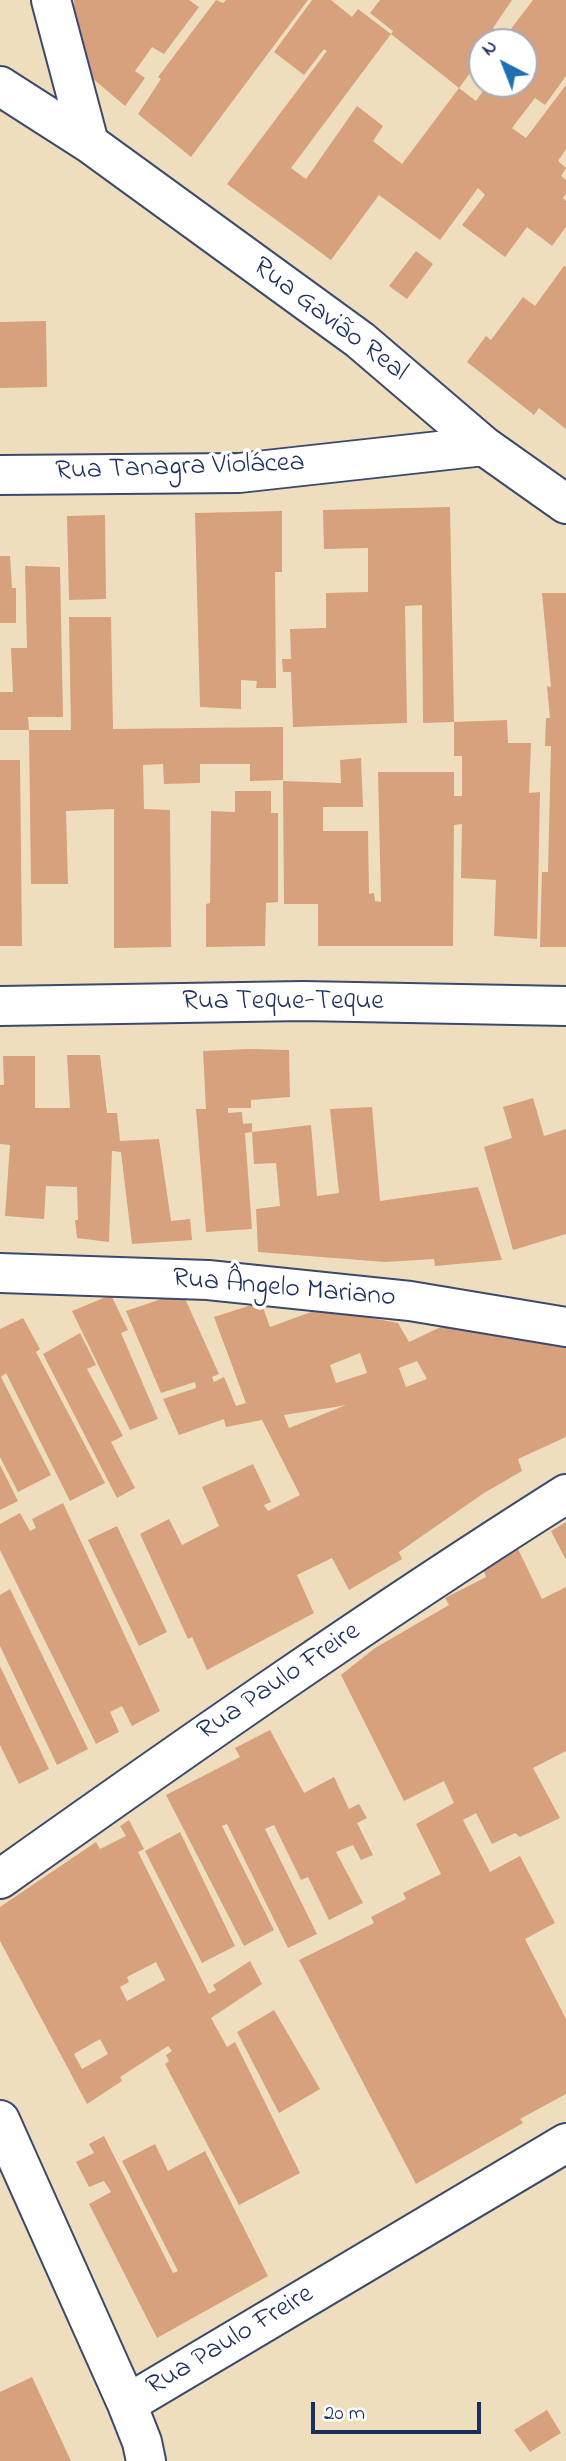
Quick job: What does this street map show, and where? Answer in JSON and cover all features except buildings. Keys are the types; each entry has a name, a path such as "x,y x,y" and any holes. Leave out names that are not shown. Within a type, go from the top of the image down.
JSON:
{"street":[{"path":"51,0 89,143"},
{"name":"Rua Gavião Real","path":"0,86 89,143 360,340 484,446 566,504"},
{"name":"Rua Tanagra Violácea","path":"0,475 239,473 484,446"},
{"name":"Rua Teque-Teque","path":"0,1006 303,1001 566,1006"},
{"name":"Rua Ângelo Mariano","path":"3,1275 208,1280 410,1301 566,1327"},
{"name":"Rua Paulo Freire","path":"0,1879 188,1745 458,1562 566,1494"},
{"name":"Rua Paulo Freire","path":"0,2120 127,2404 566,2143"},
{"path":"127,2404 142,2442 146,2461"}]}
